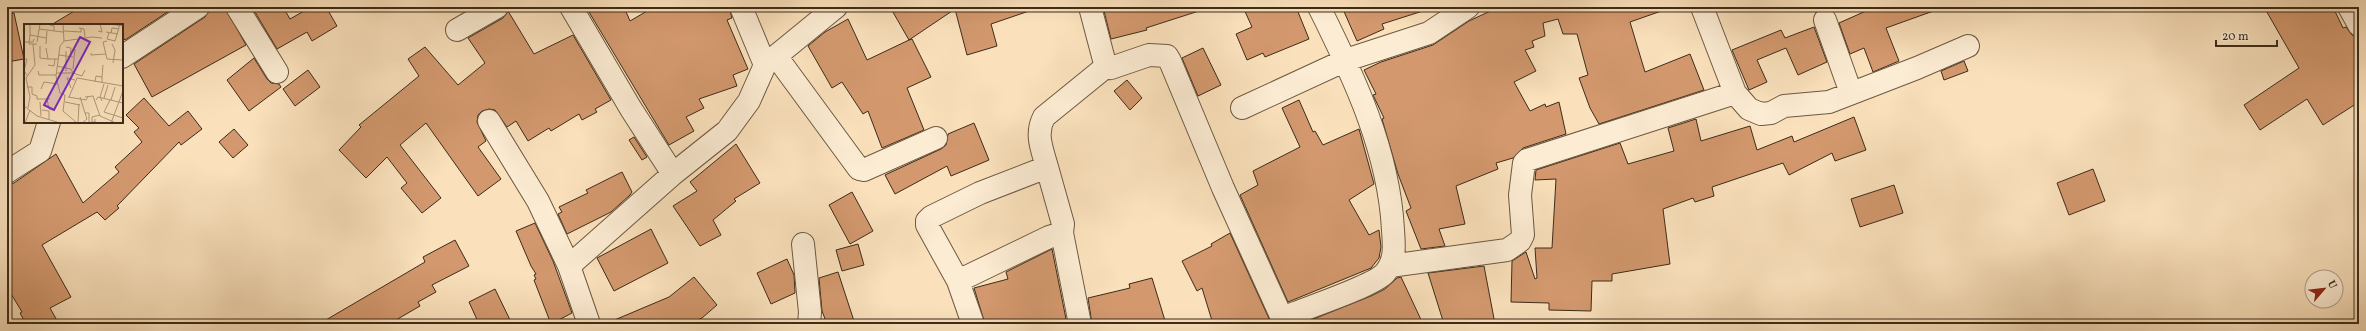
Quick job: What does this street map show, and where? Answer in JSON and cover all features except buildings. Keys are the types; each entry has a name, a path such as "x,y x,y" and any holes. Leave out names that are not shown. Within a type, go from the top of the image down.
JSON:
{"street":[{"path":"123,56 198,7"},
{"path":"237,7 277,72"},
{"path":"456,30 496,7"},
{"path":"571,7 631,109 673,174"},
{"path":"741,7 770,61 859,169 864,170 936,138"},
{"path":"569,266 673,174 727,131 749,101 770,61 836,7"},
{"path":"1090,7 1104,60 1111,68 1159,54 1167,56 1223,188 1284,321 1383,275 1390,266 1394,246 1392,212 1386,171 1346,60 1319,7"},
{"path":"1242,108 1346,60 1429,33 1468,7"},
{"path":"1702,7 1735,93 1749,109 1762,114 1771,113 1784,106 1829,102 1917,68 1968,46"},
{"path":"2349,7 2359,25"},
{"path":"1825,20 1851,93"},
{"path":"1080,324 1062,233 1063,224 1038,136 1040,126 1044,118 1108,65"},
{"path":"1390,266 1507,250 1520,241 1523,235 1520,195 1524,163 1527,160 1735,93"},
{"path":"489,121 538,201 569,266 589,324"},
{"path":"7,172 40,151 49,123"},
{"path":"973,324 958,280 927,225 928,219 980,193 1047,167"},
{"path":"958,280 1048,237 1062,233"},
{"path":"803,244 810,312 809,324"}]}
